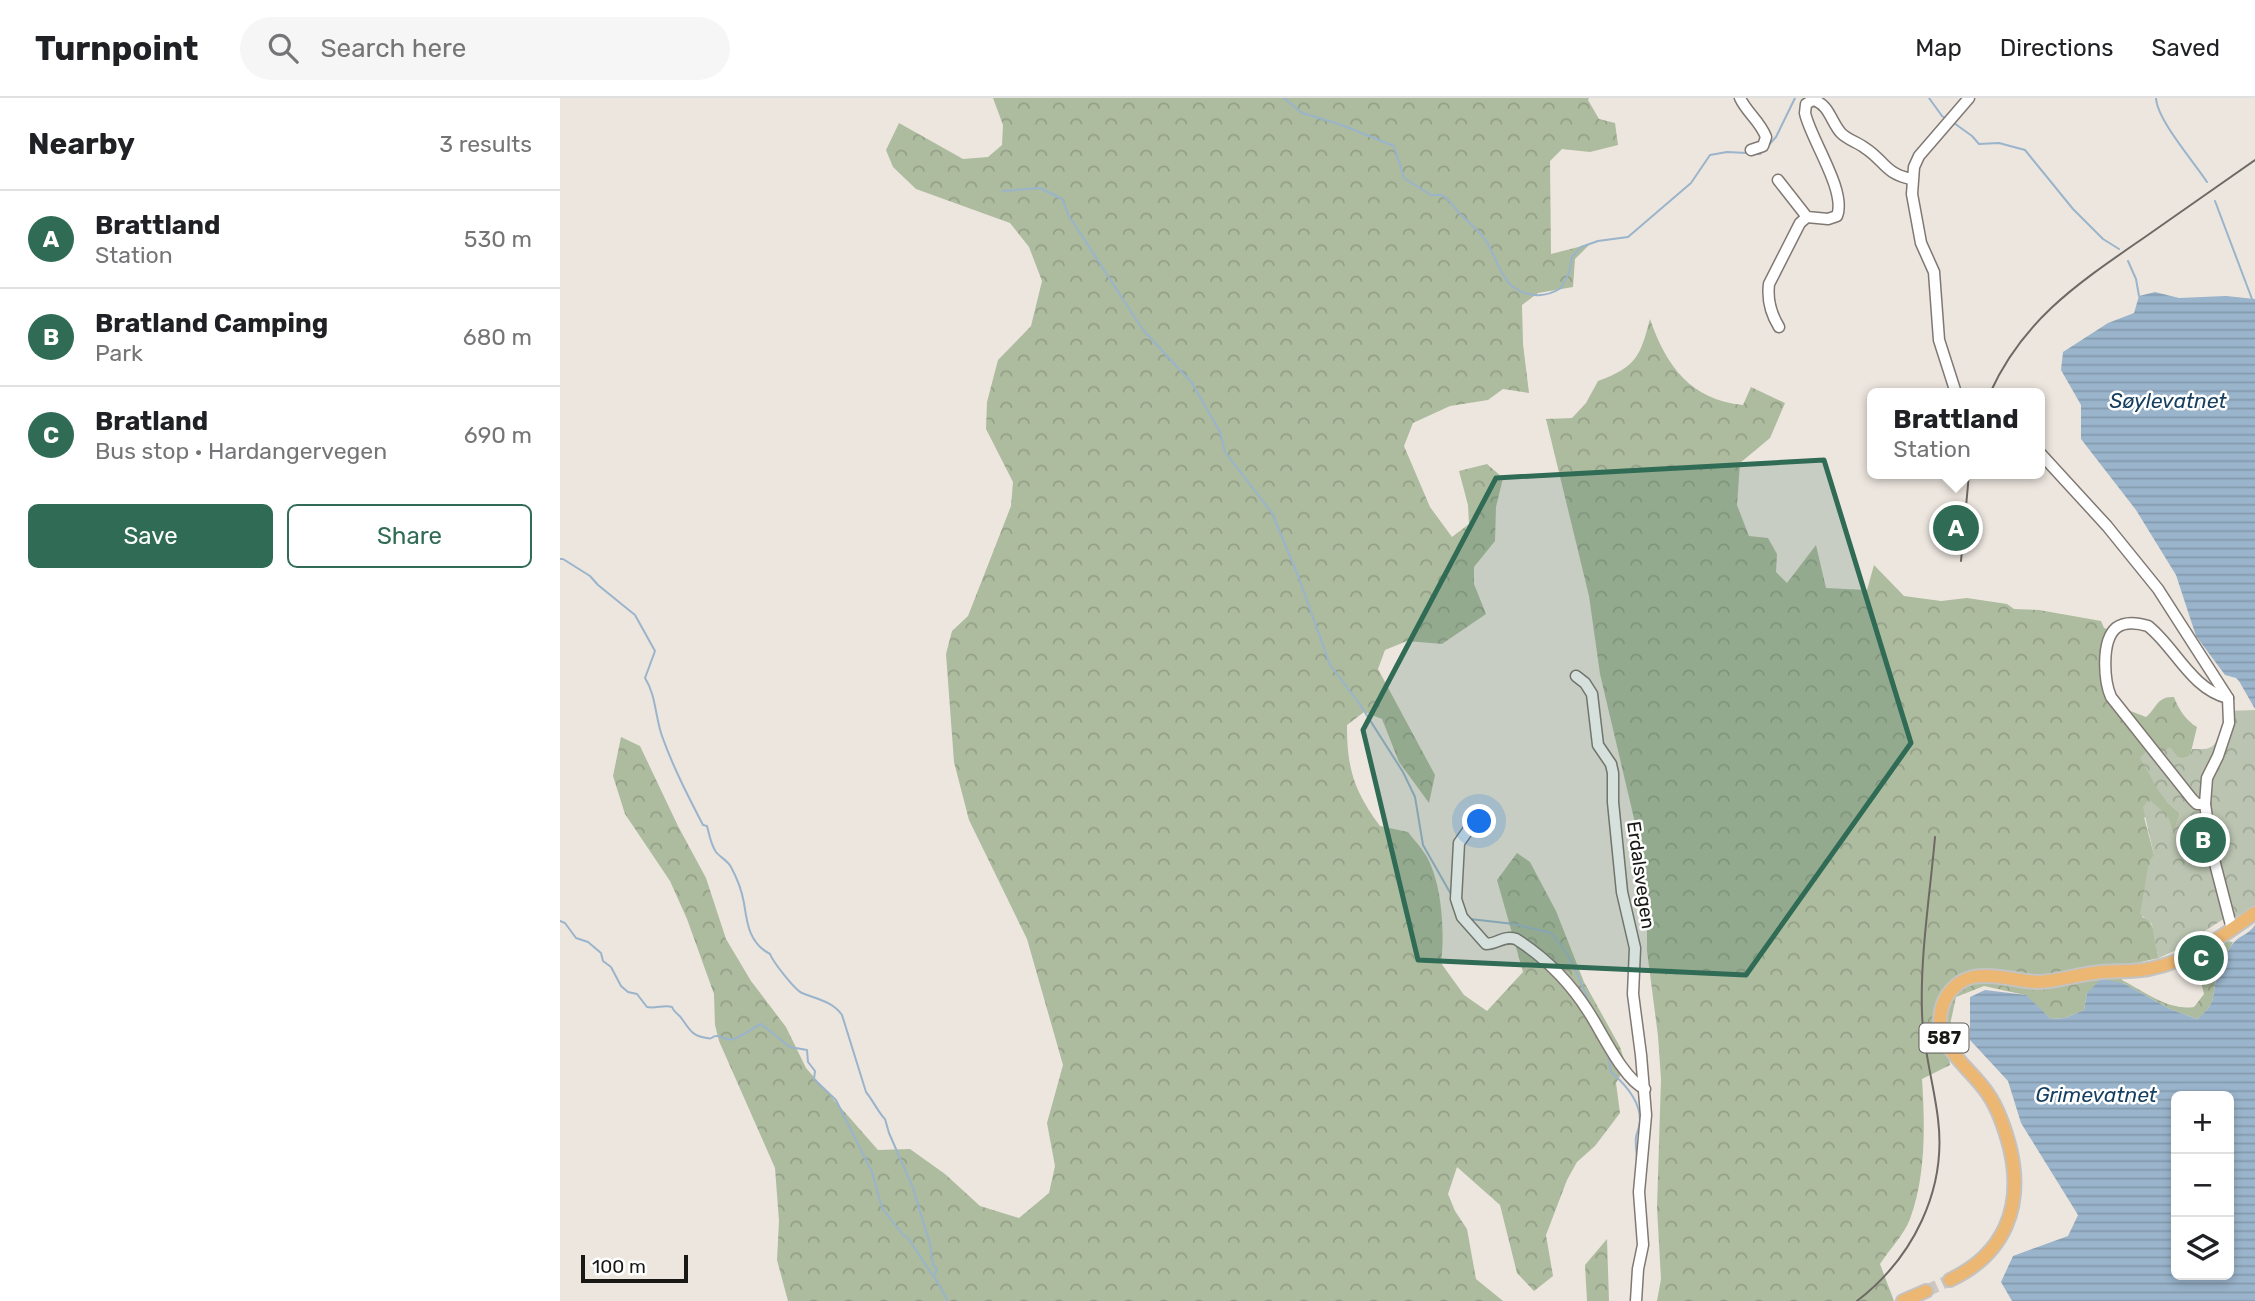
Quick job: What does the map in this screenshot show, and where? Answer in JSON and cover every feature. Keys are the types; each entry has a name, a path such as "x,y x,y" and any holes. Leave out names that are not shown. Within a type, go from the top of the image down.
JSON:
{"main road":[{"name":"587","path":"1950,1280 1978,1263 1998,1241 2013,1206 2015,1183 2003,1123 1979,1082 1951,1051 1942,1035 1942,1009 1952,989 1965,980 1978,976 2040,982 2095,972 2153,968 2188,955 2255,913"},
{"path":"1903,1301 1926,1291"}],"street":[{"path":"1740,98 1766,136 1763,146 1751,150"},
{"path":"1954,388 1939,340 1934,272 1921,243 1911,179 1919,156 1969,98"},
{"path":"1779,327 1772,316 1769,284 1800,223 1807,217 1835,218 1839,212 1826,162 1806,119 1807,99 1820,102 1840,132 1868,150 1888,170 1900,177 1911,179"},
{"path":"1778,180 1807,217"},
{"path":"2045,458 2107,526 2158,589 2228,698 2229,723 2207,778 2205,804 2212,852 2232,929"},
{"path":"2205,804 2197,804 2192,799 2108,690 2105,667 2110,637 2114,630 2123,624 2148,626 2193,676 2218,696 2228,698"},
{"name":"Erdalsvegen","path":"1576,676 1586,683 1592,694 1598,745 1611,764 1613,773 1613,802 1622,892 1635,948 1633,994 1645,1089 1645,1134 1639,1192 1643,1245 1636,1301"},
{"path":"1476,819 1462,837 1457,850 1457,899 1462,917 1483,942 1491,944 1508,937 1516,939 1557,970 1588,1010 1619,1062 1641,1088 1645,1089"}],"highlighted area":[{"path":"1824,460 1911,743 1746,975 1418,960 1363,730 1496,478"}],"green space":[{"path":"993,98 1589,98 1599,119 1615,123 1618,145 1590,152 1562,149 1550,161 1551,254 1590,244 1575,259 1573,287 1538,293 1522,305 1529,393 1503,389 1488,400 1450,406 1413,423 1404,446 1430,507 1452,537 1469,524 1468,505 1459,471 1487,464 1503,478 1496,507 1495,541 1474,567 1474,584 1486,614 1442,644 1407,641 1385,650 1378,669 1435,775 1429,803 1399,762 1382,719 1364,712 1347,725 1348,754 1354,779 1364,802 1380,826 1408,832 1433,870 1441,910 1441,963 1464,995 1487,1011 1523,972 1497,880 1517,853 1530,862 1556,911 1584,982 1620,1047 1626,1066 1616,1083 1620,1113 1595,1146 1577,1162 1567,1180 1546,1235 1553,1276 1534,1291 1517,1273 1500,1205 1457,1167 1448,1194 1467,1229 1476,1279 1503,1301 788,1301 777,1260 779,1221 775,1168 719,1041 715,1025 714,994 687,919 670,881 625,814 613,776 621,737 640,746 706,878 726,939 751,981 786,1027 806,1068 878,1150 910,1149 945,1174 980,1206 1019,1218 1049,1193 1055,1166 1047,1123 1063,1065 1027,939 969,820 954,762 946,654 952,631 968,616 1011,506 1013,482 986,429 987,402 998,360 1031,326 1042,281 1029,247 1010,223 916,189 893,167 886,150 899,123 963,159 988,157 1002,145 1003,125"},
{"path":"1650,319 1673,366 1695,388 1725,402 1743,405 1751,387 1785,403 1770,438 1740,463 1737,505 1749,536 1768,538 1777,554 1776,572 1787,583 1816,545 1826,588 1867,590 1874,565 1904,596 1941,601 1967,598 2007,604 2014,609 2039,610 2101,621 2109,633 2105,645 2115,705 2146,717 2164,698 2174,697 2183,714 2197,727 2190,756 2182,759 2178,757 2167,802 2180,813 2174,832 2144,817 2154,855 2142,917 2151,923 2159,958 2127,965 2122,980 2166,1003 2194,1007 2204,994 2198,970 2227,941 2233,942 2219,969 2212,1002 2197,1019 2170,1009 2123,983 2087,993 2084,1010 2065,1018 2051,1019 2025,995 1984,986 1956,997 1947,1039 1950,1065 1922,1079 1922,1168 1915,1202 1904,1231 1880,1264 1894,1301 1657,1301 1661,1279 1657,1208 1661,1079 1647,951 1647,907 1635,854 1636,827 1600,674 1589,596 1546,419 1572,418 1586,403 1598,381 1629,365 1639,352"},
{"path":"2255,710 2255,906 2237,916 2222,920 2159,958 2152,924 2140,914 2149,861 2154,855 2143,807 2149,799 2168,816 2173,832 2180,813 2158,790 2140,758 2148,749 2162,752 2170,747 2182,759 2190,756 2192,749 2207,749 2217,740 2221,741 2226,711"},
{"path":"1607,1239 1609,1301 1587,1301 1585,1265"}],"water":[{"name":"Søylevatnet","path":"2155,292 2179,298 2226,296 2255,299 2255,709 2239,681 2225,675 2196,636 2176,575 2136,510 2081,439 2081,405 2061,370 2063,352 2108,323 2134,313 2139,296"},
{"name":"Grimevatnet","path":"2255,925 2255,1301 2012,1301 2001,1282 2013,1256 2068,1236 2078,1215 2021,1123 2008,1081 1970,1040 1970,997 1985,990 2026,995 2051,1019 2065,1018 2084,1010 2087,993 2101,979 2123,983 2170,1009 2197,1019 2211,1004 2218,972 2236,940"}],"waterway":[{"path":"1284,98 1302,113 1339,124 1394,146 1404,178 1431,195 1442,195 1448,200 1487,242 1499,269 1509,283 1524,293 1535,295 1549,294 1561,288 1569,273 1572,257 1581,247 1598,241 1628,237 1691,183 1710,155 1747,153"},
{"path":"1767,147 1776,137 1795,98"},
{"path":"1929,98 1946,119"},
{"path":"2156,98 2169,129 2207,182"},
{"path":"1954,123 1979,144 1999,143 2025,150 2073,209 2103,239 2119,249"},
{"path":"1752,154 1760,154 1763,151"},
{"path":"1003,191 1040,188 1062,199 1069,216 1143,330 1192,383 1220,432 1225,452 1272,513 1330,665 1359,703 1403,772 1415,797 1423,845 1452,896"},
{"path":"2215,201 2252,299"},
{"path":"2128,261 2136,279 2139,296"},
{"path":"560,559 590,576 635,615 655,651 645,678 651,691 662,736 676,770 703,825 707,826 714,849 730,865 742,894 753,938 770,954 799,991 829,1003 842,1015 866,1092 885,1119 913,1188 930,1244 933,1265 937,1269 934,1276 948,1301"},
{"path":"1466,914 1470,919 1514,924 1551,933 1566,952 1589,1003"},
{"path":"560,921 565,923 576,938 588,942 601,953 603,961 611,967 621,986 628,992 637,994 647,1007 672,1007 698,1036 733,1039 761,1024 790,1047 807,1050 808,1062 815,1071 814,1079 836,1100 872,1172 882,1208 908,1238 933,1276"},
{"path":"1608,1054 1611,1072 1631,1093 1639,1113 1637,1161"}],"tunnel":[{"path":"1926,1291 1950,1280"}],"railway":[{"path":"1993,388 2019,343 2076,286 2255,160"},
{"path":"1961,561 1969,479"},
{"path":"1857,1301 1877,1284 1910,1243 1922,1220 1937,1171 1938,1119 1922,1013 1924,947 1935,837"}],"place":[{"name":"Brattland","path":"1956,528"},
{"name":"Bratland Camping","path":"2203,840"},
{"name":"Bratland","path":"2201,958"}]}
